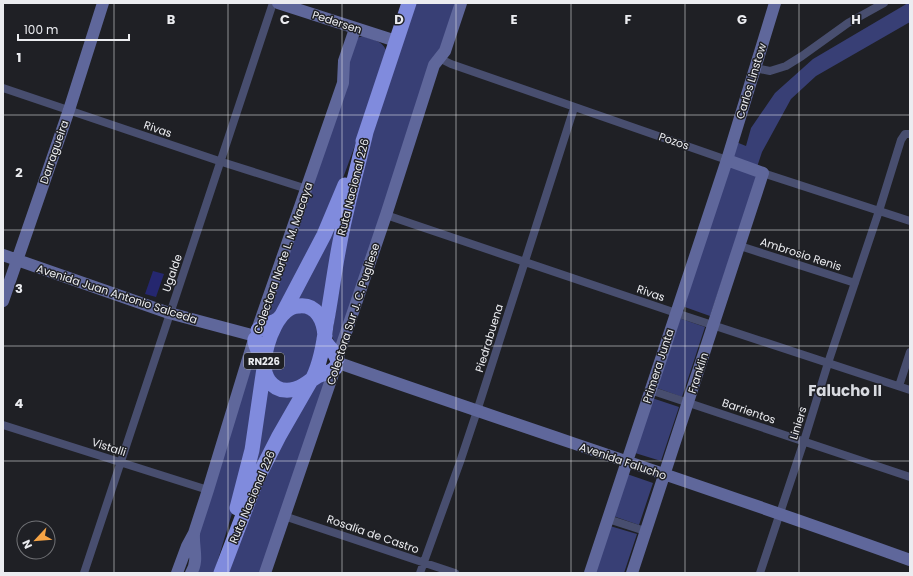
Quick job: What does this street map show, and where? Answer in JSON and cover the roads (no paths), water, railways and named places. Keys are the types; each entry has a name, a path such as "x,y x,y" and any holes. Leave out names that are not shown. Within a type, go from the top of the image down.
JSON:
{"highway":[{"name":"Ruta Nacional 226","path":"220,573 252,450 268,345 276,325 324,235 366,132 408,3"},
{"name":"Ruta Nacional 226","path":"220,573 256,481 279,436 312,380 321,356 344,219 366,132"},
{"name":"Ruta Nacional 226","path":"281,317 293,307 309,307 315,310 320,317 324,327 324,338"},
{"path":"264,366 261,354 255,345 256,335 264,326 273,323 281,317"},
{"path":"312,380 321,374 331,372 336,363 336,355 324,338"},
{"name":"RN226","path":"264,366 269,381 279,389 289,391 294,390 312,380"}],"main road":[{"name":"Darragueira","path":"3,301 69,110 103,3"},
{"name":"Pedersen","path":"278,3 396,41"},
{"name":"Colectora Sur J. C. Pugliese","path":"265,573 386,214 434,65 445,51 461,3"},
{"name":"Carlos Linstow","path":"727,160 775,3"},
{"name":"Colectora Norte L. M. Macaya","path":"177,573 187,546 194,533 256,335 343,83 344,61 355,29"},
{"name":"Pozos","path":"727,160 763,172"},
{"name":"Primera Junta","path":"590,573 727,160"},
{"name":"Franklin","path":"632,573 763,172"},
{"name":"Avenida Juan Antonio Salceda","path":"3,255 169,313 256,335"},
{"name":"Avenida Falucho","path":"336,363 477,412 780,513 910,560"},
{"name":"Colectora Norte L. M. Macaya","path":"191,573 196,563 193,541 194,533"}],"street":[{"name":"Ugalde","path":"84,573 169,313 222,162 273,3"},
{"path":"755,68 770,71 786,66 848,23 884,3"},
{"name":"Pozos","path":"441,56 443,60 451,64 727,160"},
{"name":"Rivas","path":"3,88 222,162 307,188"},
{"name":"Piedrabuena","path":"420,573 477,412 574,108"},
{"name":"Liniers","path":"760,573 901,140 908,134"},
{"name":"Pozos","path":"763,172 910,221"},
{"name":"Rivas","path":"386,214 524,262 910,390"},
{"name":"Ambrosio Renis","path":"740,246 855,283"},
{"path":"900,386 910,352"},
{"name":"Barrientos","path":"650,390 910,477"},
{"name":"Vistalli","path":"3,425 208,490"},
{"name":"Rosalía de Castro","path":"284,516 455,573"},
{"path":"608,519 646,531"}],"district":[{"name":"Falucho II","path":"845,390"}]}
